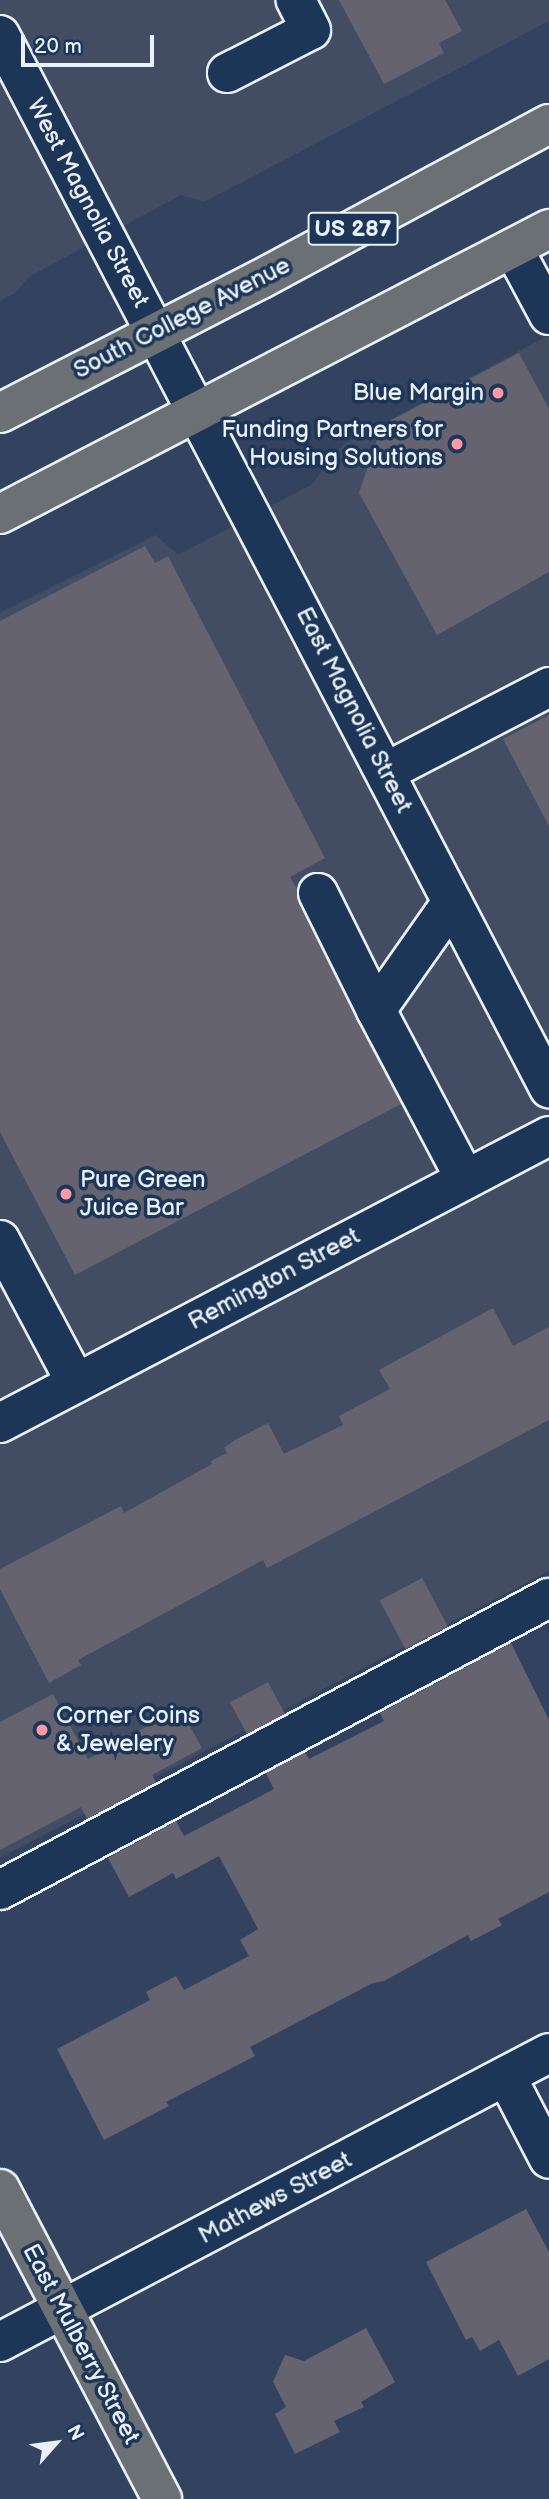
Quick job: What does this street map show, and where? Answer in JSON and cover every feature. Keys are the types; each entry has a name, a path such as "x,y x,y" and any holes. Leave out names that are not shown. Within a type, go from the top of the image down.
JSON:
{"highway":[{"name":"South College Avenue","path":"0,413 157,333 549,124"},
{"path":"0,514 549,229"},
{"name":"East Mulberry Street","path":"0,2189 162,2499"}],"street":[{"path":"227,73 311,30 296,0"},
{"name":"West Magnolia Street","path":"0,35 157,333"},
{"path":"513,248 549,315"},
{"name":"East Magnolia Street","path":"157,333 549,1087"},
{"path":"386,772 549,687"},
{"path":"317,893 465,1179"},
{"path":"376,1010 452,902"},
{"name":"Remington Street","path":"0,1423 549,1136"},
{"path":"0,1240 76,1383"},
{"path":"0,1889 549,1598"},
{"name":"Mathews Street","path":"0,2342 549,2053"},
{"path":"506,2076 549,2159"}],"shaded area":[{"path":"0,0 549,0 549,21 204,202 181,195 30,276 15,293 0,301"},
{"path":"549,335 549,1571 0,1858 0,613 156,535 178,555 311,485 343,445"}],"building":[{"path":"339,0 445,0 462,31 439,43 444,53 384,84"},
{"path":"519,353 549,409 549,572 437,635 359,493 382,425"},
{"path":"145,546 155,563 168,556 325,858 290,877 297,889 298,902 401,1104 75,1275 0,1132 0,621"},
{"path":"549,715 549,826 503,739"},
{"path":"493,1308 513,1346 549,1327 549,1420 267,1568 263,1560 78,1660 81,1665 49,1683 0,1589 0,1569 121,1506 124,1513 212,1464 211,1461 227,1453 224,1448 268,1423 284,1454 343,1425 339,1416 390,1389 379,1370"},
{"path":"422,1578 448,1627 405,1649 380,1601"},
{"path":"511,1643 549,1720 549,1892 498,1919 502,1925 471,1941 468,1935 384,1981 373,1983 250,2047 255,2056 166,2102 169,2106 104,2140 57,2049 150,2000 146,1992 176,1976 184,1990 249,1956 240,1940 258,1929 219,1856 176,1879 173,1873 129,1897 108,1858 176,1821 184,1836 274,1789 266,1773 305,1752 309,1759 384,1721 380,1713"},
{"path":"268,1682 285,1714 247,1734 230,1702"},
{"path":"53,1694 88,1759 180,1708 202,1748 152,1775 156,1782 87,1819 81,1807 0,1850 0,1722"},
{"path":"526,2209 549,2252 549,2359 518,2376 499,2340 480,2351 472,2337 466,2340 426,2262"},
{"path":"366,2328 395,2382 361,2402 364,2407 334,2421 340,2432 295,2454 275,2414 286,2407 273,2382 285,2355 304,2361"}],"place":[{"name":"Blue Margin","path":"498,393"},
{"name":"Funding Partners for Housing Solutions","path":"457,444"},
{"name":"Pure Green Juice Bar","path":"66,1194"},
{"name":"Corner Coins & Jewelery","path":"42,1730"}]}
